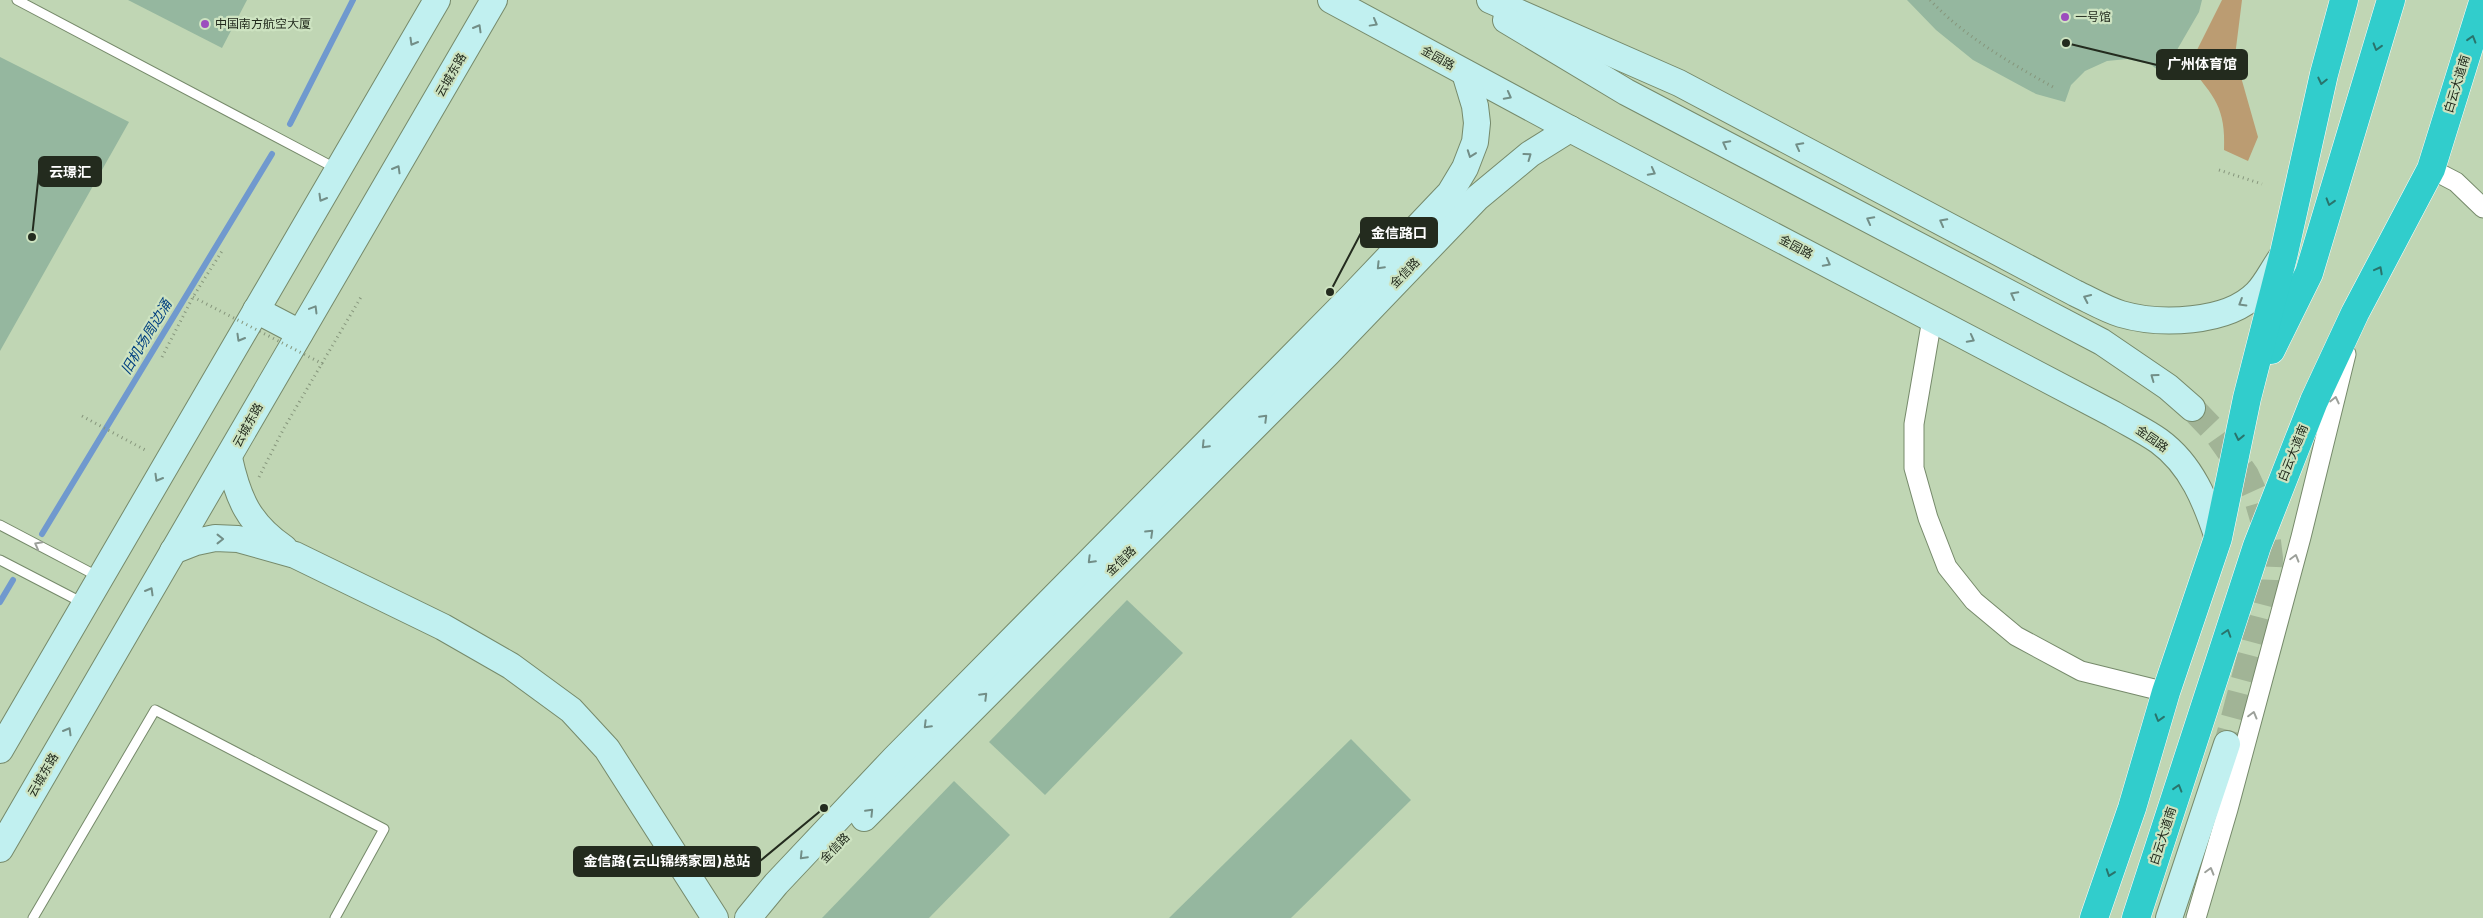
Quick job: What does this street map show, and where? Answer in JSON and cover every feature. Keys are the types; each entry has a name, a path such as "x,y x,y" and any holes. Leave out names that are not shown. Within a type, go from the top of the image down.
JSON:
{"highway":[{"path":"2094,918 2132,808 2166,692 2218,538 2247,398 2284,253 2324,74 2344,0"},
{"path":"2247,398 2309,273 2391,0"},
{"name":"白云大道南","path":"2136,918 2240,594 2302,430 2355,312 2431,169 2483,2"}],"main road":[{"path":"0,750 437,0"},
{"name":"云城东路","path":"0,849 300,333 373,212 494,0"},
{"name":"金园路","path":"1331,0 1570,129 2113,414 2160,442 2184,465 2205,500 2218,538"},
{"path":"1473,0 1626,92 2102,342 2168,387 2192,408"},
{"path":"1490,0 1679,83 2076,293 2120,314 2159,322 2194,319 2230,310 2256,294 2284,253"},
{"name":"金信路","path":"748,918 776,884 894,759 1352,296 1450,193 1466,168 1475,142 1477,123 1475,106 1465,73"},
{"name":"金信路","path":"759,918 790,894 890,790 1307,374 1478,198 1530,154 1570,129"},
{"path":"256,310 300,333"},
{"path":"229,458 235,484 255,524 295,555"},
{"path":"173,551 196,542 216,538 238,539 295,555 452,632 511,666 571,710 607,749 715,918"},
{"path":"2169,918 2227,744"}],"street":[{"path":"2431,169 2456,182 2483,208"},
{"path":"2196,918 2306,520 2355,312"},
{"path":"1932,319 1914,424 1914,468 1928,518 1947,567 1974,601 2016,636 2081,671 2166,692"}],"lane":[{"path":"17,0 338,170"},
{"path":"0,525 100,578"},
{"path":"0,560 86,604"},
{"path":"33,918 155,710 384,829 335,918"}],"path":[{"path":"1930,0 1951,22 1976,41 2053,87"},
{"path":"2219,170 2262,184"},
{"path":"162,357 193,297 222,251"},
{"path":"193,297 323,364"},
{"path":"256,484 284,428 361,297"},
{"path":"82,416 168,462"}],"shaded area":[{"path":"2222,0 2242,0 2235,56 2258,137 2248,161 2224,150 2223,123 2217,104 2189,66"}],"building":[{"name":"中国南方航空大厦","path":"128,0 247,0 222,48"},
{"path":"1907,0 2202,0 2199,12 2163,74 2150,64 2127,59 2107,61 2085,71 2071,85 2065,102 2036,94 1973,60 1936,30"},
{"path":"0,57 129,122 0,351"},
{"path":"1127,600 1183,653 1045,795 989,742"},
{"path":"1351,739 1411,800 1291,918 1169,918"},
{"path":"954,781 1010,835 929,918 822,918"}],"waterway":[{"name":"旧机场周边涌","path":"290,124 353,0"},
{"name":"旧机场周边涌","path":"42,534 272,154"},
{"name":"旧机场周边涌","path":"0,602 13,580"}],"tunnel":[{"path":"2192,408 2218,435 2246,475 2257,499 2267,533 2270,558 2269,585 2227,744"}],"place":[{"name":"一号馆","path":"2065,17"},
{"name":"中国南方航空大厦","path":"205,24"},
{"name":"广州体育馆","path":"2066,43"},
{"name":"云璟汇","path":"32,237"},
{"name":"金信路口","path":"1330,292"},
{"name":"金信路(云山锦绣家园)总站","path":"824,808"}]}
